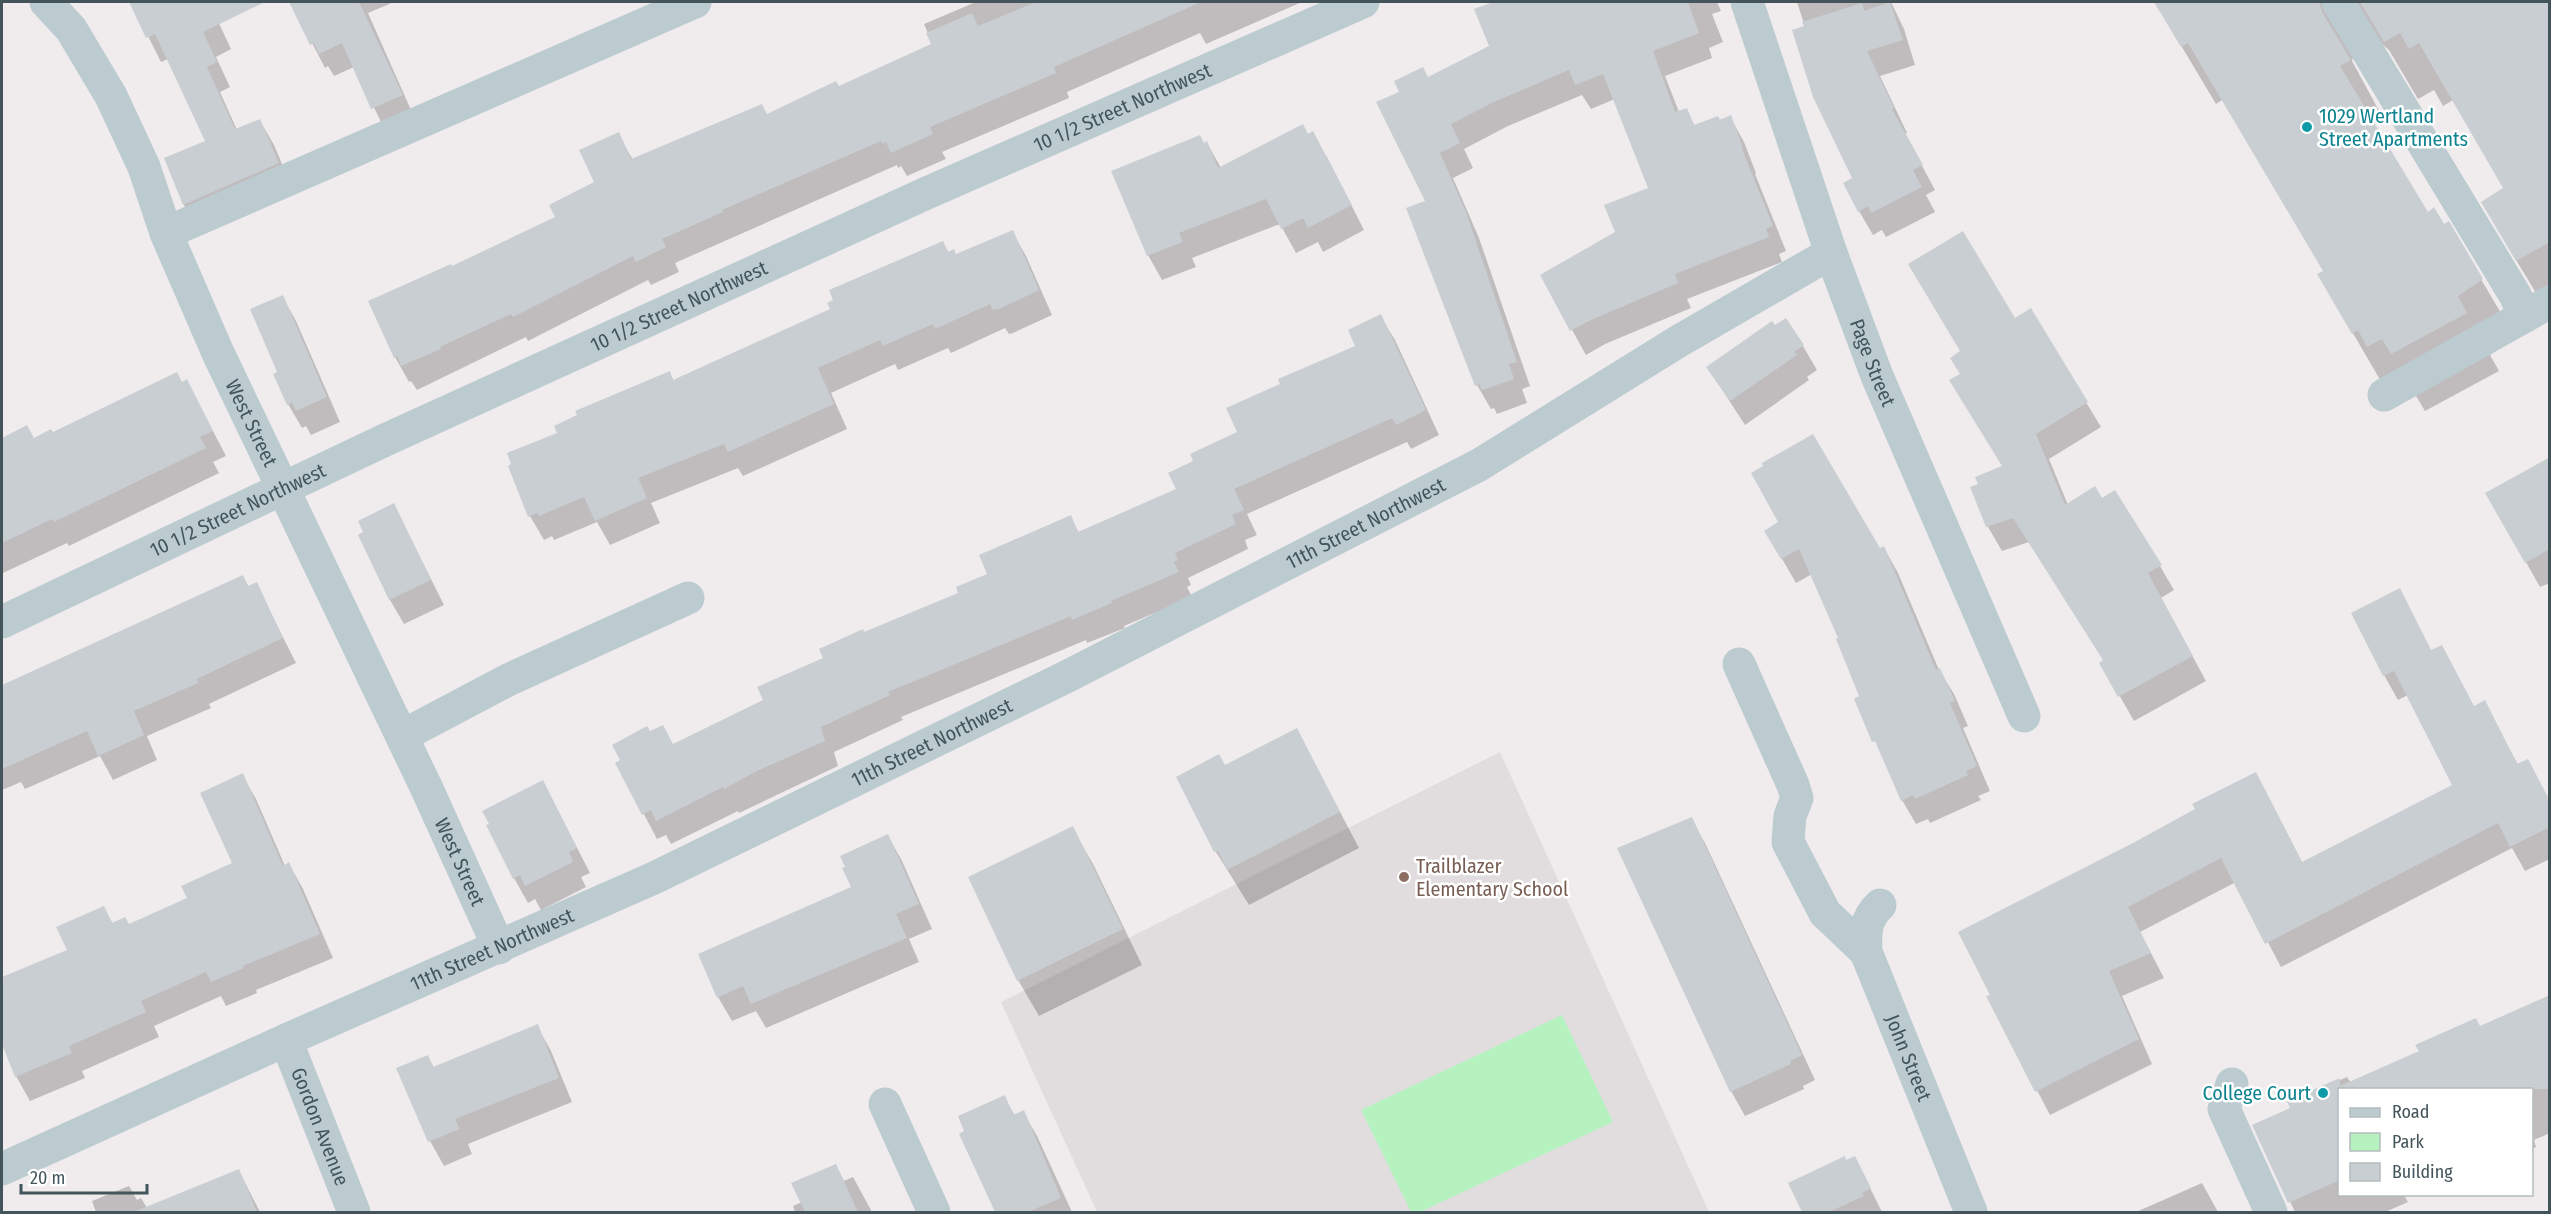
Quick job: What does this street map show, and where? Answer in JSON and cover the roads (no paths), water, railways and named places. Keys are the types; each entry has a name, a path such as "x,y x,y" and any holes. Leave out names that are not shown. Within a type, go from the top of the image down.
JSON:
{"street":[{"name":"West Street","path":"46,2 70,29 111,96 144,167 166,233 218,353 402,736 499,948"},
{"path":"166,233 695,2"},
{"name":"10 1/2 Street Northwest","path":"2,622 383,441 929,192 1363,2"},
{"name":"Page Street","path":"1747,2 1831,253 1877,376 2024,716"},
{"path":"2338,2 2515,295 2538,309 2384,395"},
{"name":"11th Street Northwest","path":"2,1169 286,1040 654,878 1040,690 1479,465 1679,341 1831,253"},
{"path":"402,736 508,680 688,598"},
{"path":"1739,664 1797,798 1790,816 1788,842 1825,912 1866,952"},
{"name":"John Street","path":"1881,905 1872,912 1864,931 1866,952 1971,1212"},
{"name":"Gordon Avenue","path":"286,1040 354,1212"},
{"path":"2232,1084 2224,1108 2271,1212"},
{"path":"885,1104 934,1212"}],"place":[{"name":"1029 Wertland Street Apartments","path":"2307,127"},
{"name":"Trailblazer Elementary School","path":"1404,877"},
{"name":"College Court","path":"2323,1093"}]}
